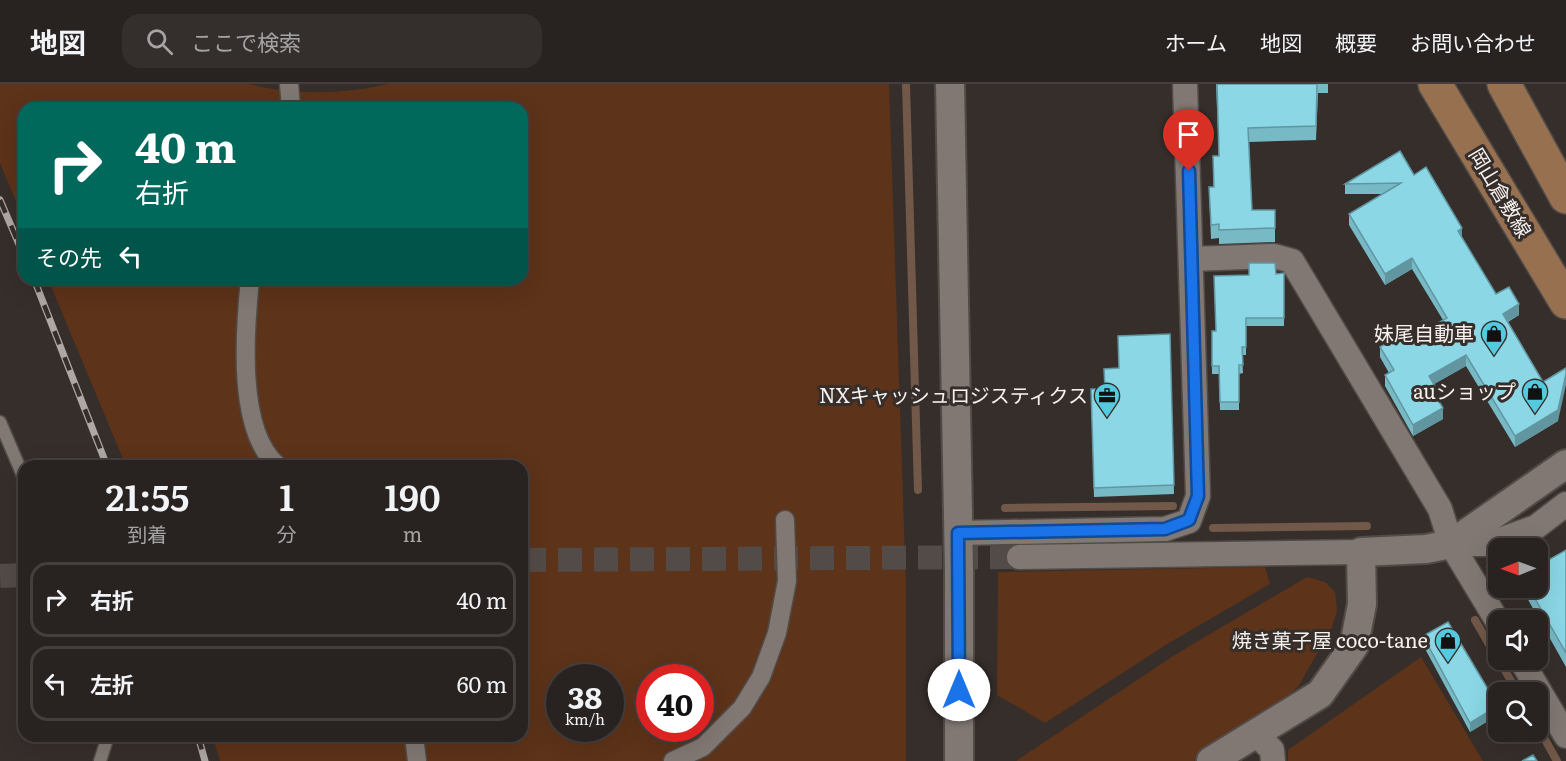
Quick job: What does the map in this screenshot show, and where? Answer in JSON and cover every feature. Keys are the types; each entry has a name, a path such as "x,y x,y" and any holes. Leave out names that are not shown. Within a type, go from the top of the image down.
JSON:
{"main road":[{"name":"岡山倉敷線","path":"1435,84 1566,302"},
{"path":"1503,84 1564,190"}],"street":[{"path":"289,84 290,102"},
{"path":"950,84 958,533 958,761"},
{"path":"958,533 1165,529 1189,520 1198,496 1185,84"},
{"path":"1192,259 1274,256 1292,261 1440,509 1451,544 1491,610"},
{"path":"250,285 246,347 253,418 262,446 273,460"},
{"path":"1451,544 1566,464"},
{"path":"1019,557 1360,552 1426,549 1451,544 1489,544 1536,527 1566,504"},
{"path":"673,761 705,754 742,708 761,677 770,655 786,580 785,520"},
{"path":"1211,761 1320,694 1354,646 1362,604 1360,552"},
{"path":"1527,670 1566,736"},
{"path":"1255,733 1272,750 1273,761"},
{"path":"415,742 417,761"}],"lane":[{"path":"0,422 18,464"},
{"path":"100,761 106,742"}],"shaded area":[{"path":"0,84 250,84 301,92 337,92 388,84 889,84 906,587 906,761 220,761 214,742 528,742 528,460 123,460 51,285 528,285 528,102 18,102 18,206 0,163"},
{"path":"1265,567 1270,584 1169,643 1045,723 997,695 998,572"},
{"path":"1307,577 1325,582 1335,592 1337,611 1332,627 1298,687 1251,726 1194,761 1016,761 1176,654"},
{"path":"1421,657 1483,761 1288,761 1288,750"}],"building":[{"path":"1217,84 1317,84 1316,126 1248,128 1252,210 1275,210 1275,228 1219,230 1219,224 1211,225 1209,187 1214,187 1213,156 1219,156"},
{"path":"1400,151 1414,175 1426,167 1462,228 1458,231 1496,294 1509,287 1519,304 1503,314 1543,382 1566,368 1558,410 1515,436 1466,355 1429,376 1435,386 1431,388 1443,408 1413,425 1385,375 1394,370 1380,347 1405,331 1410,339 1447,318 1412,258 1385,274 1349,214 1401,183 1345,184"},
{"path":"1249,263 1275,263 1276,274 1284,273 1284,318 1246,318 1246,347 1242,347 1243,365 1239,365 1239,402 1220,402 1219,366 1212,366 1212,331 1216,331 1214,276 1249,275"},
{"path":"1170,334 1174,485 1094,488 1091,389 1105,389 1104,369 1119,368 1118,336"},
{"path":"1566,550 1566,653 1548,621 1548,610 1542,610 1535,598 1548,598 1548,560"},
{"path":"1448,622 1488,689 1488,712 1470,723 1423,636"},
{"path":"1533,755 1537,761 1522,761"}],"waterway":[{"path":"906,84 918,490"},
{"path":"1005,508 1173,506"},
{"path":"1213,528 1367,526"},
{"path":"1475,620 1488,643"},
{"path":"1505,670 1512,682"},
{"path":"1546,742 1557,761"}],"tunnel":[{"path":"528,560 1019,557"},
{"path":"0,576 18,575"}],"railway":[{"path":"0,200 18,242"},
{"path":"36,285 105,460"},
{"path":"200,742 205,761"}],"place":[{"name":"妹尾自動車","path":"1494,357"},
{"name":"auショップ","path":"1535,415"},
{"name":"NXキャッシュロジスティクス","path":"1107,419"},
{"name":"焼き菓子屋 coco-tane","path":"1448,664"}],"route":[{"path":"959,690 958,533 1165,529 1189,520 1198,496 1189,171"}]}
